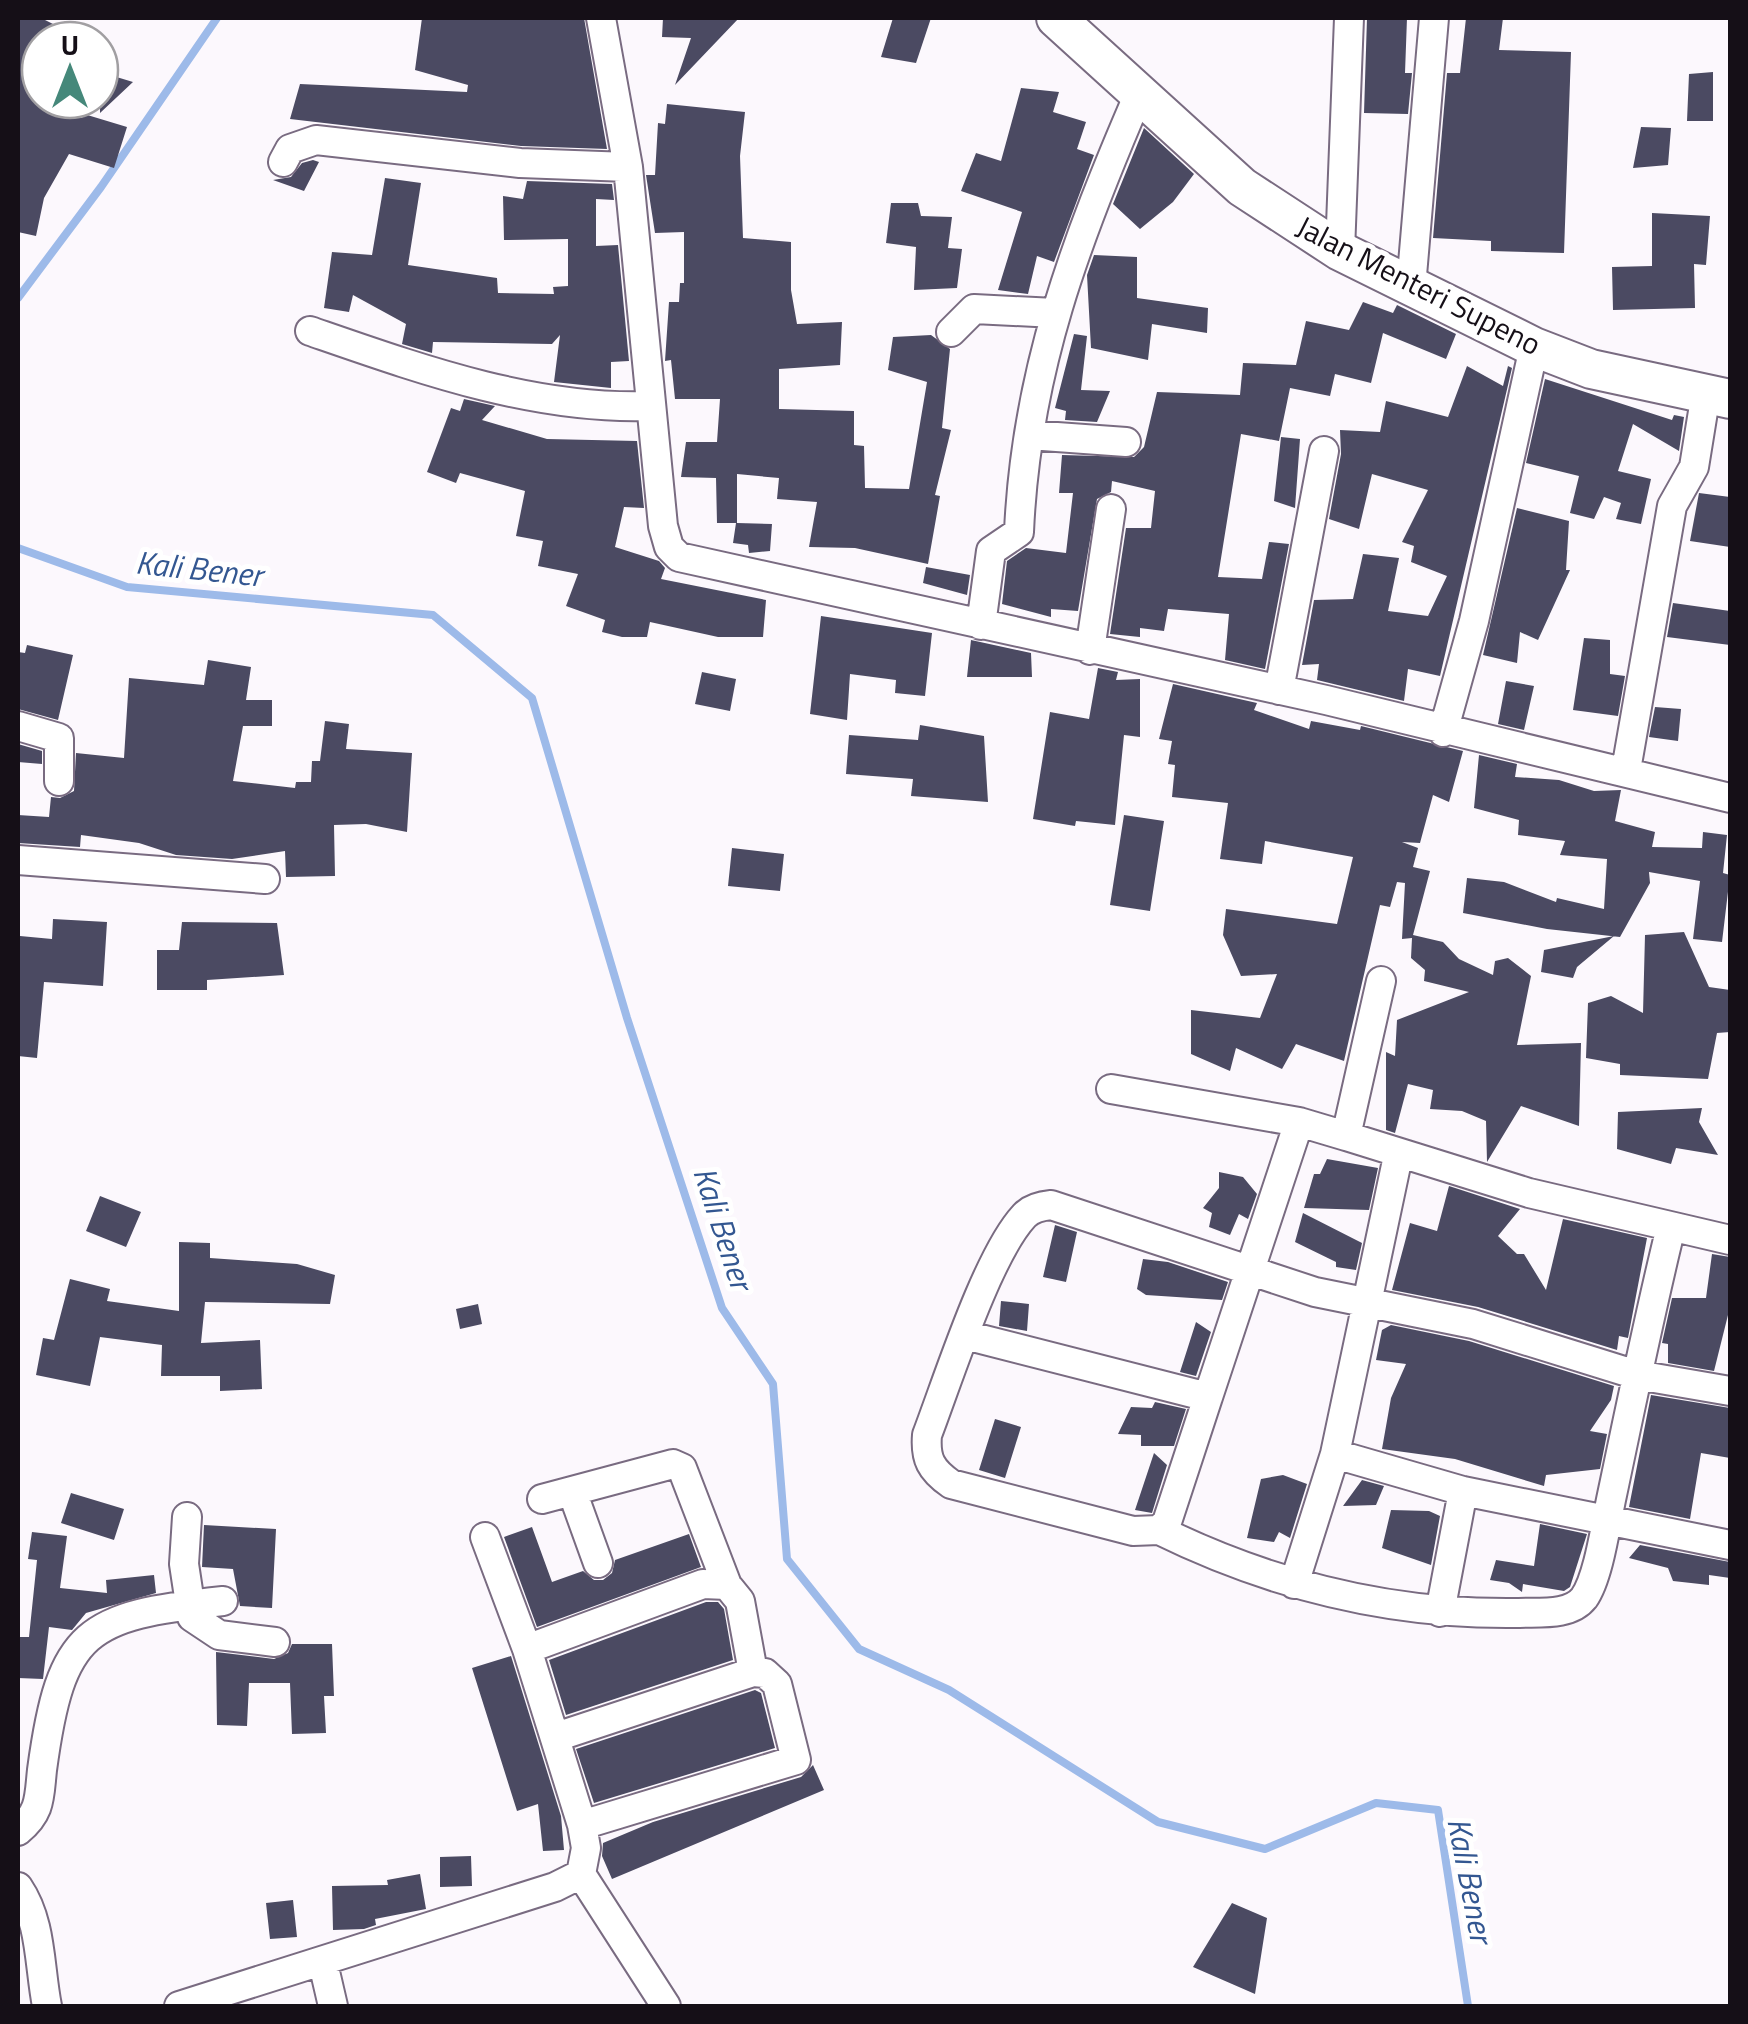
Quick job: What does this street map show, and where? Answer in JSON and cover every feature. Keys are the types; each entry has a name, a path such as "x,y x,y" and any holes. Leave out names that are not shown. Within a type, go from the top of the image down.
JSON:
{"main road":[{"name":"Jalan Menteri Supeno","path":"1056,18 1242,186 1340,252 1534,347 1591,369 1719,396"}],"street":[{"path":"601,18 628,168 662,526 669,547 678,557 1279,690 1443,732 1626,770 1730,798"},
{"path":"1340,252 1349,18"},
{"path":"1411,287 1434,18"},
{"path":"981,624 988,558 993,548 1014,539 1018,532 1044,346 1079,234 1139,94"},
{"path":"283,162 290,149 316,140 520,163 628,168"},
{"path":"951,332 974,310 1055,313"},
{"path":"310,331 514,393 559,401 650,406"},
{"path":"1443,732 1474,621 1534,347"},
{"path":"1626,770 1672,506 1694,466 1719,396"},
{"path":"1030,434 1126,442"},
{"path":"1279,690 1324,450"},
{"path":"1090,650 1112,509"},
{"path":"18,726 58,738 60,781"},
{"path":"18,860 264,879"},
{"path":"1346,1136 1381,981"},
{"path":"1112,1089 1299,1122 1398,1156 1730,1240"},
{"path":"1158,1530 1167,1522 1299,1122"},
{"path":"1294,1584 1335,1454 1398,1156"},
{"path":"1672,1227 1637,1375 1606,1521 1589,1588 1578,1604 1556,1612 1440,1612 1328,1594 1158,1530 1133,1531 951,1484 930,1466 928,1435 965,1336 1004,1247 1025,1214 1038,1206 1064,1208 1315,1292 1473,1324 1637,1375 1730,1391"},
{"path":"965,1336 1208,1397"},
{"path":"1335,1454 1463,1491 1730,1544"},
{"path":"542,1500 673,1464 682,1468 728,1585 740,1601 753,1672"},
{"path":"572,1491 598,1563"},
{"path":"1440,1612 1463,1491"},
{"path":"187,1517 184,1564 188,1605 203,1629 241,1640 275,1642"},
{"path":"486,1537 527,1649 582,1825 586,1848 581,1874 666,2006"},
{"path":"527,1649 703,1584 728,1585"},
{"path":"18,1830 35,1816 41,1800 50,1713 75,1650 93,1630 122,1616 223,1601"},
{"path":"556,1737 753,1672 765,1673 778,1684 796,1760 582,1825"},
{"path":"180,2006 556,1887 581,1874"},
{"path":"18,1887 31,1908 37,1931 46,2006"},
{"path":"322,1963 333,2006"}],"building":[{"path":"18,18 41,18 45,20 20,20 20,120 104,120 127,127 114,168 69,154 44,198 36,236 18,232"},
{"path":"422,18 584,18 607,149 521,146 290,119 300,84 467,92 468,85 415,70"},
{"path":"663,18 739,18 675,85 691,38 662,37"},
{"path":"893,18 931,18 916,63 881,57"},
{"path":"1367,18 1407,18 1405,73 1412,73 1408,114 1364,113"},
{"path":"1466,18 1503,18 1499,50 1571,52 1564,253 1491,251 1491,241 1433,238 1447,73 1460,73"},
{"path":"1713,72 1713,121 1687,121 1689,74"},
{"path":"120,78 133,82 120,94"},
{"path":"1021,88 1059,92 1053,112 1086,122 1077,149 1094,155 1054,262 1037,256 1028,294 998,290 1022,212 961,191 976,153 1001,161"},
{"path":"667,104 745,112 740,156 743,238 791,242 791,290 797,324 842,322 840,365 779,369 779,409 854,411 854,445 864,446 865,488 909,489 927,382 888,370 893,337 931,335 950,349 942,428 951,430 935,495 940,496 928,564 855,548 809,547 817,502 777,499 779,478 737,474 737,523 772,524 770,551 749,553 748,545 733,543 736,523 717,523 716,478 681,477 686,442 717,442 720,399 675,399 671,360 665,361 669,302 679,302 680,283 684,283 684,232 655,233 646,175 655,175 658,123 665,124"},
{"path":"1641,127 1671,128 1668,165 1633,168"},
{"path":"1144,128 1194,174 1173,202 1140,229 1113,204"},
{"path":"319,162 304,191 273,180 291,177 302,163"},
{"path":"385,178 421,183 408,265 497,278 498,293 554,294 553,287 568,286 568,239 504,240 503,196 523,199 527,181 612,184 614,200 596,199 596,246 618,245 629,361 611,362 611,388 554,382 560,335 552,344 433,342 432,353 402,344 406,324 353,295 349,312 324,308 332,252 372,255"},
{"path":"891,203 918,203 921,216 952,217 948,248 962,249 957,288 914,290 916,247 886,243"},
{"path":"1652,213 1710,216 1706,265 1694,264 1695,308 1613,310 1612,267 1652,266"},
{"path":"1094,255 1137,257 1137,298 1208,308 1207,333 1152,324 1148,360 1091,348 1087,275"},
{"path":"1363,302 1393,313 1397,305 1456,334 1446,359 1383,333 1371,383 1335,374 1330,396 1290,388 1279,441 1241,434 1218,577 1262,579 1269,542 1289,544 1265,669 1225,660 1229,614 1168,609 1164,631 1140,628 1140,637 1110,634 1126,528 1151,528 1155,491 1112,481 1111,492 1097,499 1078,611 1051,609 1051,617 1002,604 1007,561 1026,548 1066,553 1073,493 1059,493 1062,455 1134,457 1144,447 1157,392 1240,395 1243,363 1296,365 1306,321 1349,330"},
{"path":"1074,334 1087,336 1081,390 1110,391 1097,422 1065,420 1066,411 1055,408"},
{"path":"1467,366 1503,386 1508,366 1512,368 1440,676 1408,669 1404,701 1317,680 1319,664 1302,665 1314,600 1353,599 1363,554 1399,558 1388,611 1428,616 1447,576 1411,562 1414,546 1402,542 1428,490 1372,474 1359,529 1329,519 1341,454 1340,430 1380,432 1386,401 1448,417"},
{"path":"1545,379 1672,420 1674,415 1684,417 1679,451 1633,424 1618,471 1651,479 1641,524 1616,519 1621,503 1604,497 1594,519 1570,513 1579,476 1526,463"},
{"path":"464,399 495,406 482,420 547,439 637,441 644,508 624,507 615,547 659,561 665,568 661,579 766,600 763,637 718,637 650,622 647,637 622,637 602,632 605,620 566,606 578,574 538,566 543,541 516,536 525,491 460,473 456,483 427,472 451,408 460,411"},
{"path":"1281,437 1300,439 1295,508 1274,501"},
{"path":"1699,493 1730,497 1730,547 1690,541"},
{"path":"1517,508 1569,521 1566,570 1570,570 1538,640 1520,632 1517,663 1483,655"},
{"path":"926,567 970,575 967,595 923,583"},
{"path":"1673,603 1730,611 1730,645 1667,637"},
{"path":"821,616 932,633 925,696 895,693 896,680 850,674 847,720 810,714"},
{"path":"1584,638 1610,640 1610,674 1625,676 1618,716 1573,710"},
{"path":"971,640 1031,653 1032,677 967,677"},
{"path":"27,645 73,655 58,720 18,709 18,652 25,653"},
{"path":"208,660 251,667 246,700 272,700 272,726 243,726 233,781 295,788 296,782 311,782 312,761 320,761 325,721 349,724 346,749 412,753 407,832 366,824 334,825 335,876 286,877 285,851 232,859 176,855 139,843 81,835 80,847 18,843 18,815 49,817 51,797 60,798 74,791 76,753 124,758 129,678 204,685"},
{"path":"1098,668 1118,672 1116,680 1140,679 1140,737 1124,735 1115,825 1076,821 1075,826 1033,819 1050,712 1089,719"},
{"path":"702,672 736,679 730,711 695,704"},
{"path":"1506,681 1534,686 1524,730 1498,724"},
{"path":"1173,684 1257,703 1254,710 1309,729 1311,721 1360,730 1361,726 1463,751 1449,802 1433,795 1420,843 1402,842 1418,848 1413,867 1430,871 1413,935 1443,942 1459,959 1493,975 1495,961 1508,958 1531,976 1517,1045 1581,1043 1579,1126 1521,1106 1487,1162 1486,1121 1462,1111 1430,1109 1433,1090 1408,1084 1395,1133 1386,1130 1386,1052 1395,1056 1397,1020 1469,992 1424,981 1425,970 1411,958 1412,938 1402,939 1405,883 1397,882 1390,907 1380,905 1344,1061 1296,1044 1282,1069 1236,1048 1230,1071 1191,1054 1191,1010 1260,1018 1277,974 1241,976 1223,935 1226,909 1337,924 1353,857 1265,841 1262,864 1220,859 1228,803 1172,797 1175,765 1168,764 1172,741 1159,739"},
{"path":"1655,707 1681,709 1678,741 1649,737"},
{"path":"920,725 984,736 988,802 911,796 913,779 846,774 849,735 918,740"},
{"path":"18,744 42,751 42,764 18,762"},
{"path":"1479,755 1517,764 1515,777 1559,780 1594,791 1621,790 1615,821 1655,832 1652,847 1702,848 1703,832 1727,835 1723,873 1730,875 1722,942 1693,939 1700,881 1649,872 1650,883 1620,937 1547,929 1463,913 1467,878 1504,882 1556,902 1557,898 1604,909 1607,859 1560,855 1565,841 1518,835 1519,820 1474,808"},
{"path":"1124,815 1164,821 1150,911 1110,905"},
{"path":"732,848 784,854 780,891 728,886"},
{"path":"53,919 107,922 103,986 44,982 37,1058 18,1056 20,936 52,939"},
{"path":"182,922 277,923 284,975 207,980 207,990 157,990 157,950 179,950"},
{"path":"1684,932 1709,987 1730,990 1730,1032 1717,1033 1708,1079 1620,1075 1620,1064 1586,1058 1588,1003 1611,996 1643,1013 1645,935"},
{"path":"1614,936 1577,967 1573,978 1541,972 1544,950"},
{"path":"1702,1108 1699,1122 1718,1155 1676,1148 1671,1164 1617,1149 1618,1112"},
{"path":"1327,1159 1378,1168 1369,1210 1304,1208 1314,1174 1320,1174"},
{"path":"1219,1172 1243,1177 1257,1194 1248,1219 1239,1214 1230,1235 1209,1227 1212,1213 1203,1208 1219,1188"},
{"path":"1449,1186 1520,1209 1498,1236 1517,1254 1524,1254 1546,1290 1563,1219 1647,1238 1628,1338 1619,1336 1617,1350 1478,1307 1392,1290 1410,1223 1437,1231"},
{"path":"100,1196 141,1212 126,1247 86,1231"},
{"path":"1303,1213 1362,1243 1356,1270 1336,1267 1336,1262 1295,1242"},
{"path":"1055,1225 1077,1232 1066,1282 1043,1277"},
{"path":"179,1242 210,1243 210,1258 297,1264 335,1275 330,1304 205,1302 201,1343 260,1340 262,1389 220,1391 220,1376 161,1376 162,1345 100,1337 90,1386 36,1375 43,1338 54,1340 70,1279 110,1289 107,1301 179,1311"},
{"path":"1712,1254 1730,1257 1730,1307 1714,1371 1668,1363 1668,1344 1662,1343 1672,1298 1706,1298"},
{"path":"1143,1259 1168,1262 1228,1282 1222,1300 1146,1295 1137,1289"},
{"path":"1001,1301 1029,1304 1027,1331 999,1326"},
{"path":"478,1304 482,1324 460,1329 456,1309"},
{"path":"1196,1322 1211,1332 1196,1376 1180,1372"},
{"path":"1391,1325 1469,1341 1614,1386 1611,1400 1590,1431 1607,1434 1600,1469 1546,1475 1544,1486 1455,1459 1382,1449 1391,1398 1406,1364 1376,1360 1382,1330"},
{"path":"1651,1395 1730,1408 1730,1458 1701,1453 1690,1519 1629,1507"},
{"path":"1155,1402 1186,1409 1174,1446 1141,1446 1141,1435 1118,1434 1131,1407 1152,1408"},
{"path":"995,1419 1021,1427 1005,1478 979,1470"},
{"path":"1154,1453 1167,1465 1152,1513 1135,1510"},
{"path":"1283,1475 1307,1484 1290,1538 1279,1532 1274,1542 1247,1538 1261,1479"},
{"path":"1362,1480 1384,1486 1376,1505 1343,1506"},
{"path":"71,1493 124,1509 114,1540 61,1523"},
{"path":"1391,1510 1429,1511 1440,1516 1431,1565 1382,1548"},
{"path":"1540,1524 1587,1534 1570,1587 1564,1591 1523,1584 1522,1592 1509,1583 1490,1580 1496,1560 1534,1566"},
{"path":"204,1525 276,1529 272,1608 240,1606 233,1569 202,1567"},
{"path":"532,1527 552,1582 583,1571 594,1580 603,1580 612,1573 615,1560 689,1534 701,1567 537,1627 504,1537"},
{"path":"32,1532 67,1536 60,1588 107,1593 106,1580 154,1575 156,1593 86,1613 72,1630 49,1627 43,1679 18,1678 18,1637 29,1637 37,1560 28,1559"},
{"path":"1640,1545 1730,1562 1730,1578 1709,1575 1709,1585 1673,1581 1668,1568 1629,1558"},
{"path":"706,1602 718,1602 724,1609 733,1660 566,1715 549,1660"},
{"path":"292,1644 332,1644 334,1696 324,1696 326,1733 292,1734 290,1683 249,1683 247,1726 217,1725 216,1652 274,1659 288,1653"},
{"path":"511,1656 561,1816 564,1850 543,1851 538,1804 517,1811 472,1668"},
{"path":"755,1690 761,1693 775,1748 594,1803 576,1749"},
{"path":"813,1765 824,1790 612,1879 602,1856 603,1843 653,1822 801,1777"},
{"path":"471,1856 472,1886 440,1887 440,1857"},
{"path":"420,1874 426,1909 375,1919 376,1925 364,1929 333,1930 332,1886 388,1885 387,1880"},
{"path":"293,1900 297,1937 270,1939 266,1903"},
{"path":"1232,1903 1267,1918 1255,1994 1193,1967"}],"waterway":[{"name":"Kali Bener","path":"18,298 101,187 217,18"},
{"name":"Kali Bener","path":"18,548 127,587 433,615 532,698 627,1018 722,1308 773,1384 787,1559 859,1649 949,1690 1158,1822 1265,1849 1376,1803 1438,1810 1468,2006"}]}
